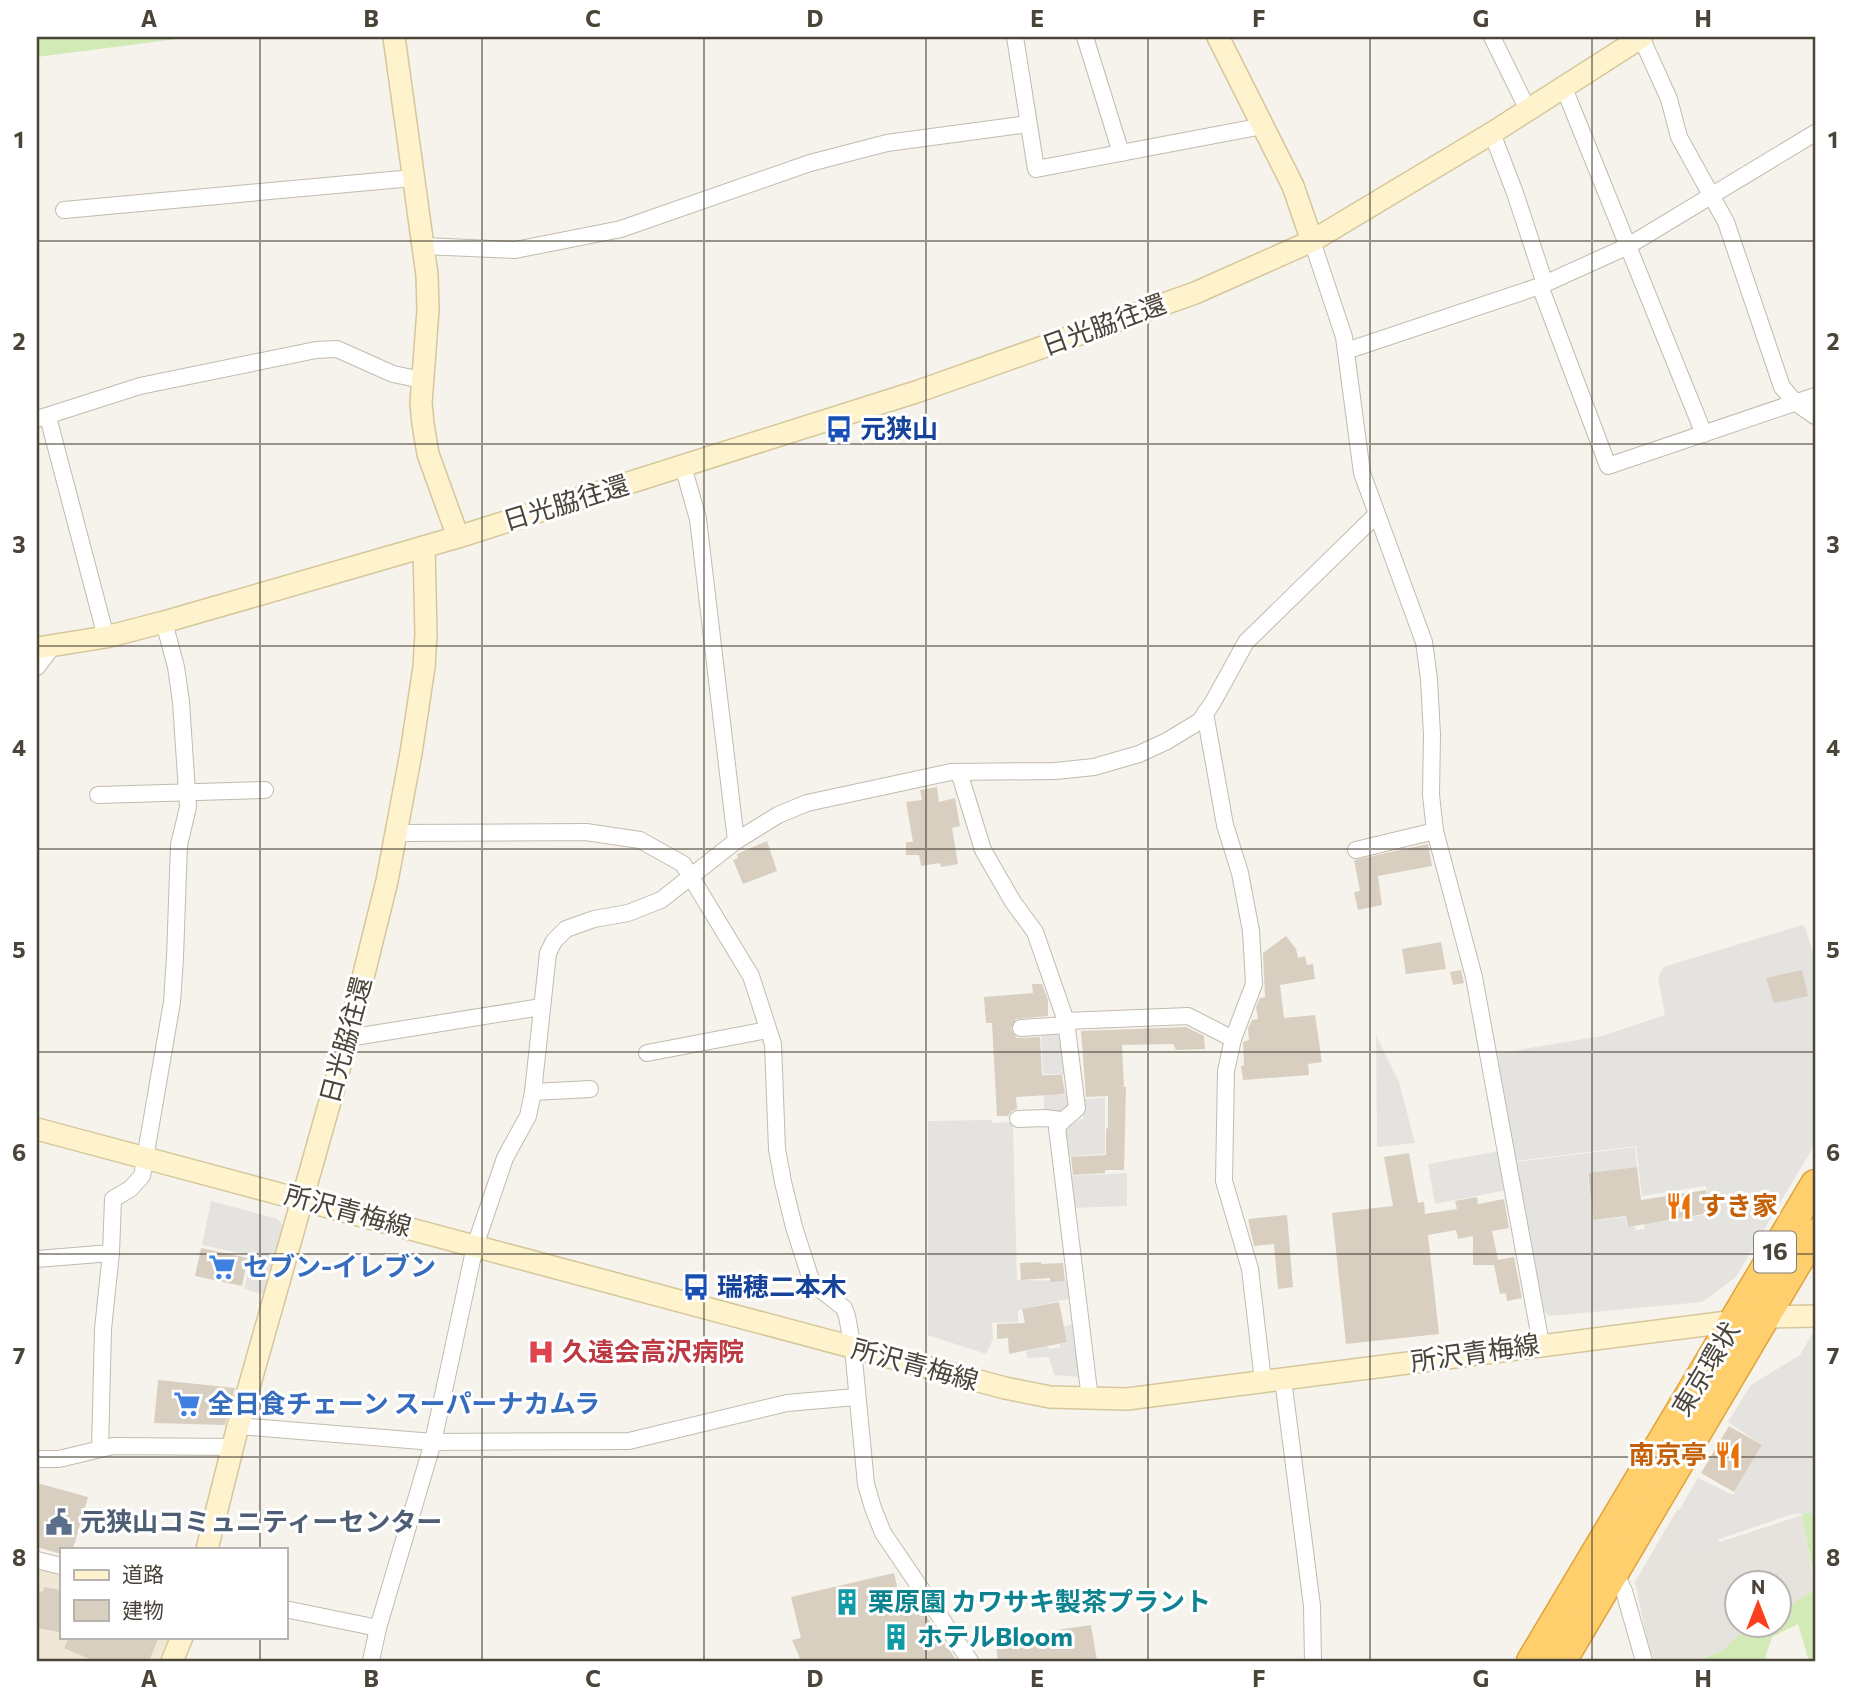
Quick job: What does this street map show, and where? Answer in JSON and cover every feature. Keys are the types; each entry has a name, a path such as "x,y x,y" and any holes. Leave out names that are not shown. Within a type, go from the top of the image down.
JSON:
{"highway":[{"name":"東京環状","path":"1531,1661 1815,1184"},
{"name":"東京環状","path":"1562,1661 1815,1233"}],"main road":[{"path":"394,37 423,246 428,310 421,403 428,454 458,537"},
{"path":"1218,37 1293,186 1312,241"},
{"name":"日光脇往還","path":"207,1548 238,1426 348,1038 397,833 424,667 424,547 919,391 1182,297 1312,241 1492,133 1641,37"},
{"path":"44,648 106,637 164,622 424,547"},
{"name":"所沢青梅線","path":"37,1129 853,1349 1050,1397 1127,1399 1541,1344 1767,1317 1815,1315"},
{"path":"172,1661 182,1638"}],"street":[{"path":"1015,37 1035,169 1263,126"},
{"path":"1085,37 1121,153"},
{"path":"1492,37 1528,110"},
{"path":"1641,37 1669,99 1679,137 1726,222 1782,387 1796,403 1815,416"},
{"path":"1564,88 1704,434"},
{"path":"423,246 515,250 621,229 810,163 887,142 1028,124"},
{"path":"1492,133 1515,193 1542,285 1608,466 1815,396"},
{"path":"1346,351 1542,285 1628,246 1815,133"},
{"path":"64,210 413,178"},
{"path":"1312,241 1344,337 1362,473 1424,642 1429,678 1431,795 1435,831 1474,977 1541,1344"},
{"path":"106,637 42,418 141,386 316,350 337,349 393,374 422,380"},
{"path":"684,466 698,519 736,841"},
{"path":"371,1661 378,1628 433,1442 475,1245 505,1158 528,1116 548,953 554,942 575,924 643,908 661,900 736,841 778,814 807,803 959,772 1055,771 1094,767 1139,754 1167,741 1190,728 1205,713 1246,642 1376,514"},
{"path":"100,1449 103,1329 113,1199 130,1189 142,1176 172,1002 179,845 188,807 181,702 176,667 164,622"},
{"path":"37,667 44,648"},
{"path":"1205,713 1225,825 1240,873 1251,931 1254,984 1233,1039 1226,1071 1224,1181 1250,1269 1273,1380 1312,1606 1313,1661"},
{"path":"959,772 983,850 1013,902 1035,932 1066,1023 1077,1108 1070,1116 1061,1120 1018,1119"},
{"path":"98,795 265,790"},
{"path":"1356,850 1435,831"},
{"path":"397,833 586,832 640,840 684,864 751,976 773,1044 777,1149 794,1227 812,1283 844,1308 853,1349 866,1484 883,1533 970,1661"},
{"path":"348,1038 541,1007"},
{"path":"1021,1028 1188,1016 1233,1039"},
{"path":"647,1053 767,1030"},
{"path":"533,1092 590,1088"},
{"path":"1061,1120 1057,1128 1090,1399"},
{"path":"37,1259 111,1252"},
{"path":"238,1426 433,1442 629,1441 787,1403 856,1397"},
{"path":"37,1459 59,1459 113,1446 233,1447"},
{"path":"37,1560 60,1566"},
{"path":"1615,1572 1624,1591 1644,1661"},
{"path":"287,1609 378,1628"}],"shaded area":[{"path":"1802,925 1805,927 1815,960 1815,1144 1736,1277 1702,1302 1550,1316 1542,1310 1515,1162 1635,1147 1637,1167 1587,1173 1593,1220 1626,1217 1627,1227 1635,1226 1636,1230 1645,1229 1644,1224 1710,1214 1706,1186 1642,1196 1636,1146 1515,1161 1494,1054 1602,1036 1665,1015 1658,978 1663,967"},
{"path":"1041,1032 1059,1032 1063,1035 1067,1075 1043,1074"},
{"path":"1376,1035 1399,1082 1415,1143 1377,1147"},
{"path":"1044,1094 1070,1095 1071,1104 1065,1111 1044,1112"},
{"path":"1105,1098 1105,1154 1065,1157 1065,1128 1083,1118 1081,1099"},
{"path":"991,1120 992,1123 1013,1122 1017,1280 1070,1281 1072,1298 1018,1310 1018,1322 992,1323 993,1339 986,1354 928,1335 928,1121"},
{"path":"1499,1151 1507,1190 1435,1204 1428,1164"},
{"path":"1127,1173 1127,1206 1071,1208 1067,1176"},
{"path":"211,1201 278,1219 286,1230 267,1295 244,1289 252,1256 202,1245"},
{"path":"1076,1323 1082,1377 1054,1375 1049,1357 1027,1358 1026,1351 1048,1346 1049,1349 1060,1347 1060,1344 1067,1341 1064,1326"},
{"path":"1815,1329 1815,1513 1793,1514 1687,1550 1678,1512 1698,1478 1733,1495 1762,1445 1728,1422 1751,1385 1800,1355"},
{"path":"1677,1510 1687,1550 1802,1515 1815,1590 1792,1604 1792,1568 1722,1568 1722,1638 1736,1638 1722,1651 1693,1661 1656,1661 1649,1649 1635,1582"},
{"path":"37,1566 60,1572 60,1638 169,1638 158,1661 37,1661"}],"green space":[{"path":"37,37 192,37 37,57"},
{"path":"1815,1513 1815,1584 1802,1515"},
{"path":"1815,1590 1815,1661 1809,1661 1798,1624 1792,1627 1792,1604"},
{"path":"1736,1638 1772,1638 1764,1661 1695,1661 1722,1651"}],"building":[{"path":"937,787 939,802 955,798 960,826 952,828 958,864 921,866 919,855 906,855 906,842 913,842 906,802 922,800 920,790"},
{"path":"767,841 777,871 743,884 733,860 738,858 737,854"},
{"path":"1428,844 1432,866 1378,876 1382,905 1358,910 1354,892 1360,891 1354,860"},
{"path":"1286,936 1296,949 1298,958 1305,956 1307,965 1313,964 1315,979 1280,985 1284,1018 1315,1015 1322,1062 1308,1064 1309,1075 1243,1080 1243,1042 1249,1040 1248,1029 1252,1020 1258,1019 1256,1007 1260,998 1265,997 1263,953"},
{"path":"1441,942 1446,969 1406,974 1402,949"},
{"path":"1461,970 1464,983 1453,985 1450,972"},
{"path":"1802,970 1808,996 1774,1003 1766,978"},
{"path":"1032,984 1042,984 1048,1000 1048,1016 1016,1019 1011,1029 1017,1038 1040,1037 1042,1075 1062,1075 1065,1094 1016,1097 1017,1109 1008,1116 997,1116 992,1023 986,1023 984,997 1033,993"},
{"path":"1186,1027 1204,1036 1205,1049 1176,1050 1173,1044 1122,1045 1126,1087 1124,1170 1073,1175 1071,1157 1106,1155 1108,1128 1108,1096 1086,1097 1081,1031"},
{"path":"1409,1153 1418,1203 1424,1202 1425,1214 1457,1209 1455,1201 1477,1197 1478,1204 1504,1199 1509,1228 1492,1231 1498,1260 1514,1257 1522,1298 1507,1301 1506,1293 1500,1294 1494,1265 1473,1265 1473,1236 1458,1239 1456,1230 1428,1235 1439,1334 1346,1344 1332,1213 1393,1206 1384,1157"},
{"path":"1637,1167 1641,1200 1706,1190 1710,1213 1628,1227 1626,1216 1593,1220 1588,1173"},
{"path":"1287,1215 1293,1287 1278,1289 1274,1244 1254,1246 1248,1219"},
{"name":"セブン-イレブン","path":"201,1248 248,1258 242,1286 195,1276"},
{"path":"1020,1263 1063,1263 1065,1281 1050,1282 1050,1278 1021,1280"},
{"path":"1059,1302 1067,1342 1009,1354 1008,1338 997,1339 997,1324 1025,1323 1022,1309"},
{"path":"158,1380 235,1388 225,1425 154,1423"},
{"path":"1729,1426 1762,1445 1734,1492 1701,1473"},
{"name":"元狭山コミュニティーセンター","path":"37,1483 88,1497 73,1548 60,1548 60,1554 37,1547"},
{"path":"894,1573 903,1611 920,1607 957,1661 801,1661 792,1640 801,1638 791,1597"},
{"path":"44,1587 60,1590 59,1632 37,1628 37,1591 43,1592"},
{"path":"1091,1625 1097,1661 998,1661 995,1639"},
{"path":"69,1638 159,1638 149,1661 94,1661 64,1648"}],"place":[{"name":"元狭山","path":"839,429"},
{"name":"すき家","path":"1679,1206"},
{"name":"セブン-イレブン","path":"222,1267"},
{"name":"瑞穂二本木","path":"696,1287"},
{"name":"久遠会高沢病院","path":"541,1352"},
{"name":"全日食チェーン スーパーナカムラ","path":"187,1404"},
{"name":"南京亭","path":"1728,1455"},
{"name":"元狭山コミュニティーセンター","path":"59,1522"},
{"name":"栗原園 カワサキ製茶プラント","path":"847,1602"},
{"name":"ホテルBloom","path":"896,1637"}]}
